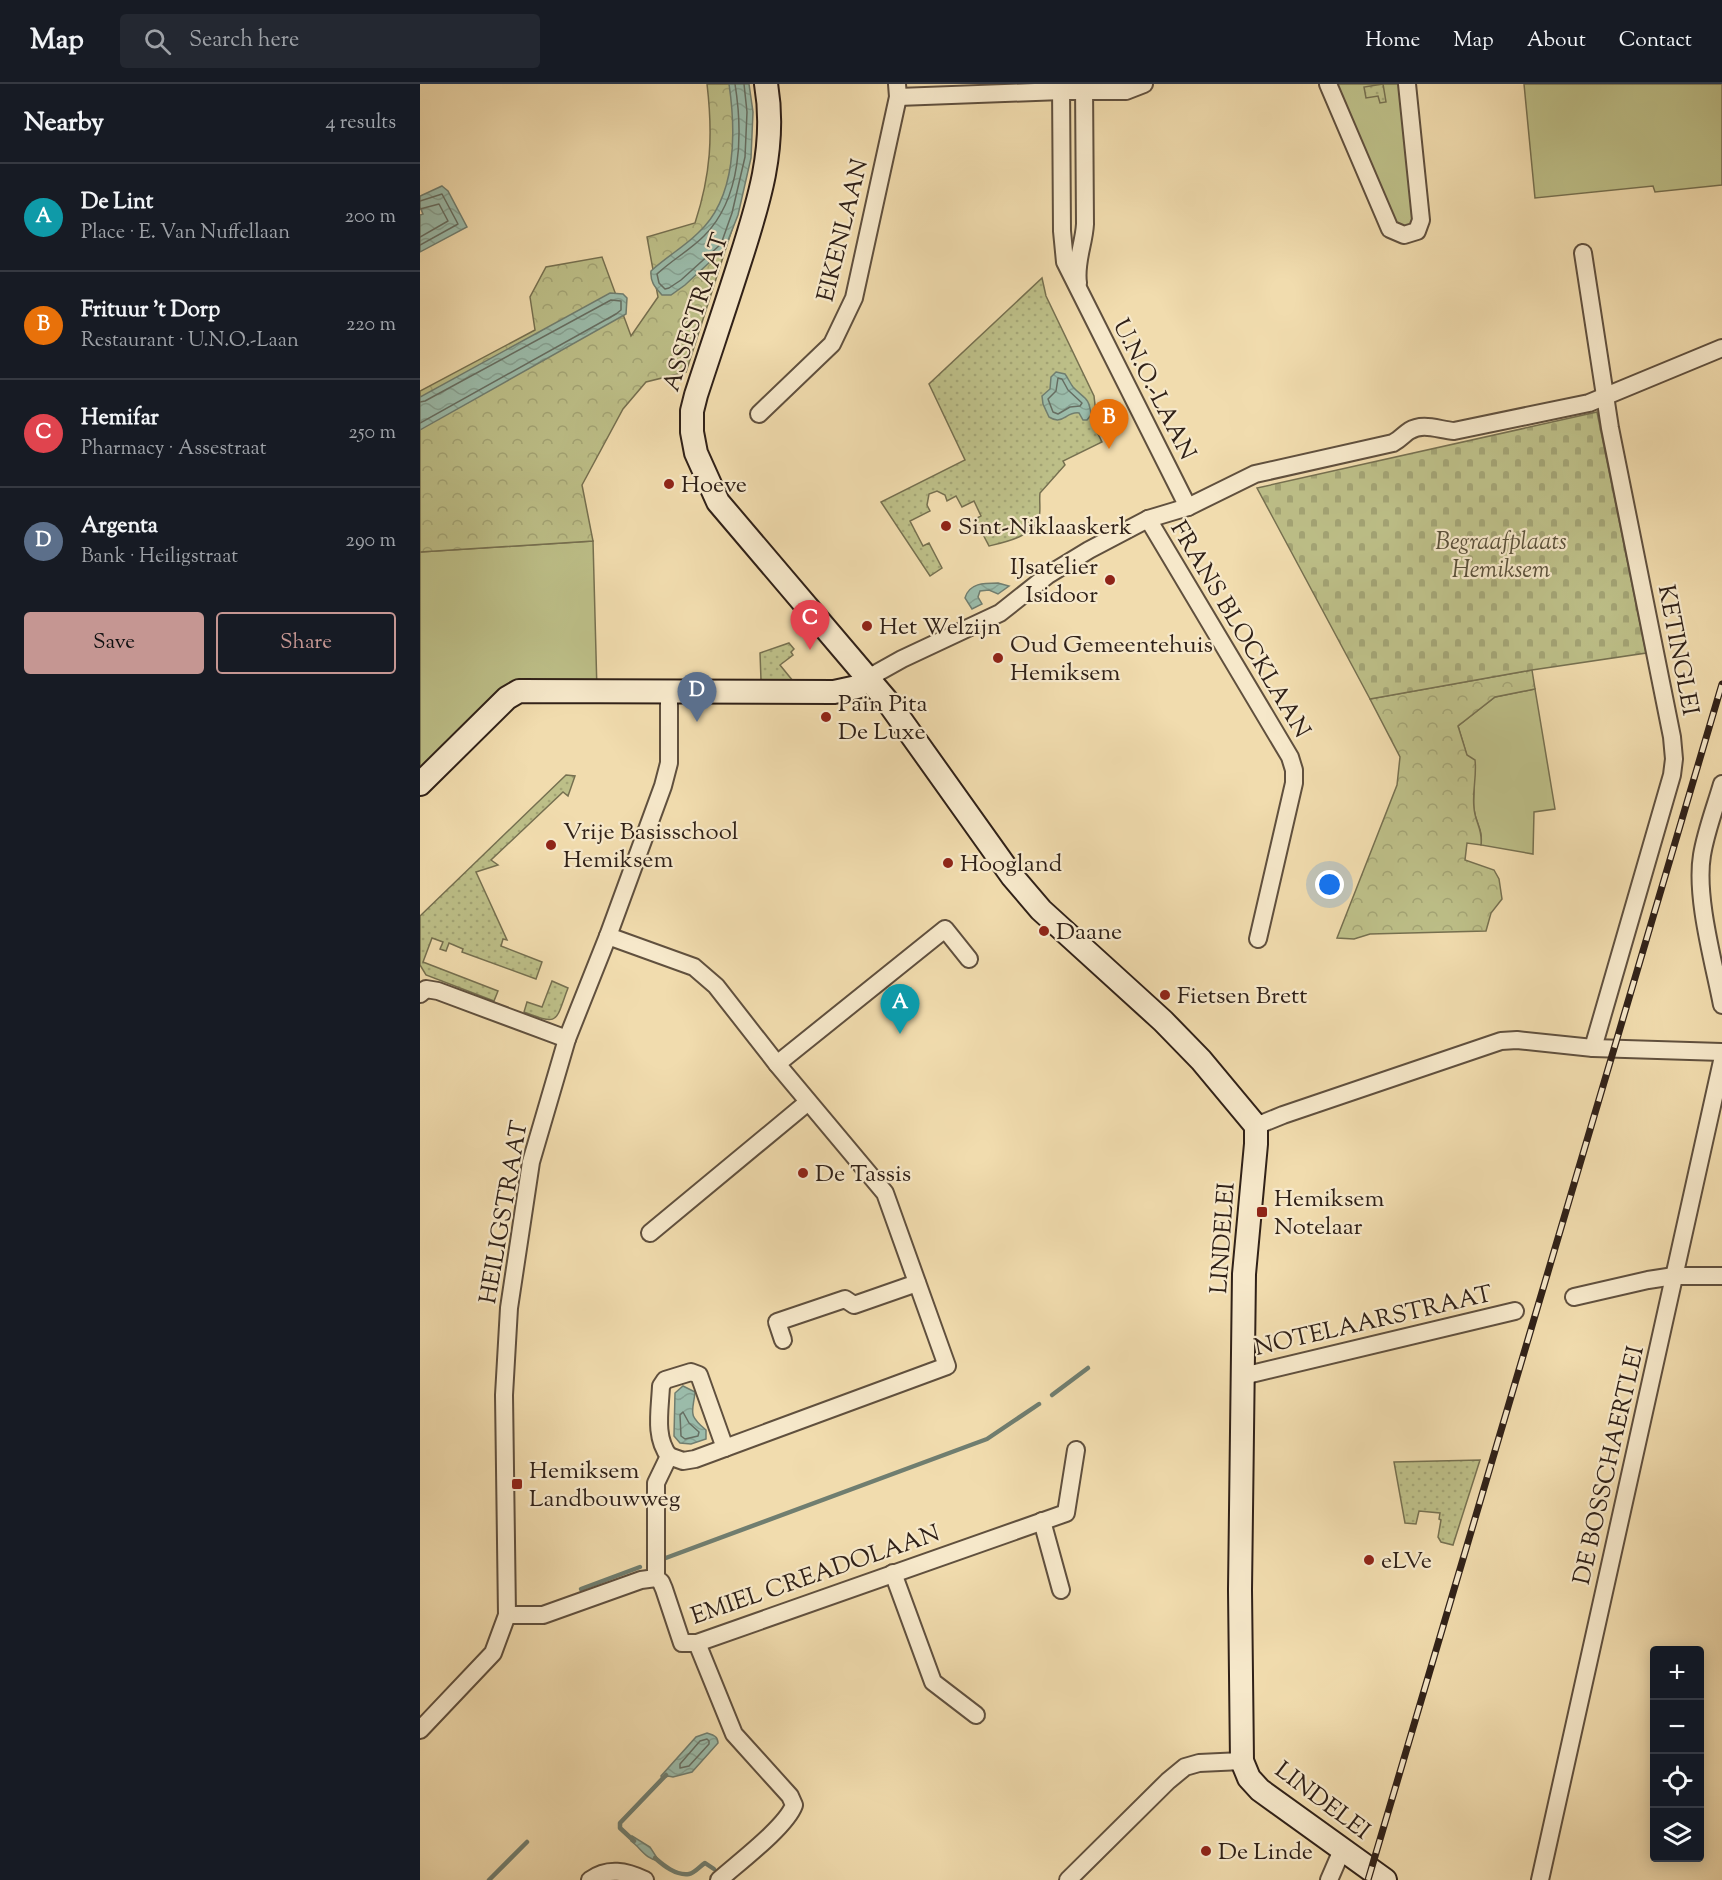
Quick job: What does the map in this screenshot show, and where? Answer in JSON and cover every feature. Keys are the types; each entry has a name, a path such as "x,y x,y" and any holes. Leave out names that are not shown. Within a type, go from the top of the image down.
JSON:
{"street":[{"name":"ASSESTRAAT","path":"766,84 770,106 769,137 768,158 761,195 696,395 692,411 692,432 696,453 718,502 868,678"},
{"path":"1061,87 1126,91 1144,84"},
{"path":"1328,84 1390,229 1404,235 1417,231 1421,220 1407,84"},
{"name":"U.N.O.-LAAN","path":"1061,87 1065,262 1188,507"},
{"name":"EIKENLAAN","path":"759,414 832,344 855,298 897,90 1061,87"},
{"name":"U.N.O.-LAAN","path":"1079,292 1077,257 1084,236 1085,224 1084,87"},
{"name":"KETINGLEI","path":"1583,253 1605,397 1672,737 1674,759 1672,775 1593,1048"},
{"path":"420,784 507,698 519,691 834,692 856,687 902,659 1000,612 1064,565 1089,550 1148,519 1188,507 1255,474 1394,443 1409,431 1422,427 1434,426 1454,431 1589,403 1722,348"},
{"name":"FRANS BLOCKLAAN","path":"1148,519 1290,758 1294,770 1294,783 1258,939"},
{"path":"868,678 903,722 1012,876 1041,910 1163,1021 1201,1060 1256,1126 1293,1111 1501,1041 1517,1040 1593,1048 1722,1052"},
{"name":"HEILIGSTRAAT","path":"420,1730 493,1653 507,1615 504,1395 509,1308 531,1162 567,1039 608,936 666,775 669,763 669,692"},
{"path":"1722,784 1707,834 1701,877 1702,898 1722,1005"},
{"path":"777,1064 945,929 969,959"},
{"path":"608,936 694,967 716,986 808,1102 885,1193 947,1366 696,1459 684,1461 669,1456 662,1447 659,1435 660,1386 666,1380 691,1372 699,1375 725,1448"},
{"path":"420,994 426,988 438,991 567,1039"},
{"name":"DE BOSSCHAERTLEI","path":"1540,1880 1722,1061"},
{"path":"650,1233 808,1102"},
{"name":"LINDELEI","path":"1256,1126 1244,1274 1240,1590 1242,1761 1250,1778 1260,1790 1385,1880"},
{"path":"1574,1297 1674,1276 1722,1276"},
{"path":"783,1340 777,1322 845,1299 855,1305 917,1283"},
{"name":"NOTELAARSTRAAT","path":"1243,1376 1515,1311"},
{"name":"EMIEL CREADOLAAN","path":"656,1562 682,1643 697,1643 1066,1513 1076,1450"},
{"path":"507,1615 543,1615 641,1580 656,1562 656,1483 669,1456"},
{"path":"1042,1521 1061,1590"},
{"path":"892,1573 933,1682 976,1715"},
{"path":"697,1643 734,1734 790,1796 794,1805 791,1814 719,1880"},
{"path":"1068,1880 1185,1767 1199,1763 1242,1761"},
{"path":"1329,1880 1342,1850"},
{"path":"590,1880 600,1874 617,1870 645,1880"}],"green space":[{"path":"707,84 745,84 736,217 686,372 646,382 623,409 582,485 593,541 420,552 420,391 535,330 530,297 546,267 602,257 631,336 658,297 647,237 695,223 704,188 709,154 710,120"},
{"path":"1328,84 1407,84 1421,220 1397,233"},
{"path":"1383,84 1386,102 1380,103 1378,96 1366,98 1364,87"},
{"path":"1524,84 1722,84 1722,185 1655,192 1653,186 1535,198"},
{"path":"1042,278 1046,296 1094,396 1097,422 1093,424 1102,442 1063,461 1065,465 1040,493 1040,515 1036,524 1019,537 1003,542 989,546 975,519 981,516 974,501 962,507 956,496 947,501 945,495 937,491 929,494 927,505 930,511 910,521 923,546 929,543 942,568 930,576 881,502 965,460 929,384"},
{"name":"Begraafplaats Hemiksem","path":"1597,412 1646,653 1532,670 1370,699 1257,488"},
{"path":"593,541 597,691 527,690 420,784 420,552"},
{"path":"789,643 794,649 791,652 793,655 780,665 793,681 761,680 760,653"},
{"path":"1532,670 1535,689 1495,697 1458,726 1467,755 1475,760 1474,808 1481,839 1481,845 1467,843 1465,860 1494,870 1499,879 1502,899 1491,913 1486,931 1370,934 1354,939 1337,938 1397,785 1400,757 1370,699"},
{"path":"1535,689 1555,809 1534,812 1533,854 1481,845 1481,835 1474,809 1472,774 1458,726 1495,697"},
{"path":"566,775 575,776 568,796 563,792 491,860 498,865 476,872 507,940 503,939 501,946 542,962 536,979 462,952 463,949 449,943 446,951 440,949 443,942 432,938 423,962 498,991 494,1001 426,975 420,965 420,916"},
{"path":"552,981 568,988 555,1018 544,1019 524,1012 527,1002 542,1007"},
{"path":"1480,1460 1453,1545 1441,1542 1438,1537 1440,1513 1419,1511 1416,1524 1405,1523 1394,1462"}],"water":[{"path":"729,84 749,84 753,112 751,158 738,215 725,248 685,285 671,295 662,295 652,281 651,271 693,238 711,219 727,183 733,143"},
{"path":"442,186 448,191 467,227 420,252 420,215 423,214 420,207 420,196"},
{"path":"610,293 623,294 627,298 626,314 420,430 420,397"},
{"path":"1056,372 1065,374 1073,387 1087,401 1091,415 1087,420 1083,420 1079,413 1058,420 1049,417 1042,396 1050,389 1051,377"},
{"path":"998,583 1009,586 998,594 989,590 980,591 978,597 982,604 972,609 965,598 970,589 982,584"},
{"path":"683,1386 695,1392 693,1413 696,1420 706,1430 706,1439 691,1444 680,1443 674,1436 675,1393"},
{"path":"707,1733 716,1737 718,1743 692,1772 662,1779 661,1776 696,1737"},
{"path":"632,1836 650,1847 659,1861 650,1858 631,1841"}],"waterway":[{"path":"1052,1395 1088,1368"},
{"path":"663,1559 987,1439 1039,1404"},
{"path":"581,1589 640,1567"},
{"path":"634,1841 620,1828 620,1823 666,1775"},
{"path":"489,1880 527,1842"},
{"path":"655,1858 670,1869 684,1874 695,1871 705,1863 714,1869"}],"railway":[{"path":"1368,1880 1722,684"}],"place":[{"name":"Frituur 't Dorp","path":"1109,449"},
{"name":"Hoeve","path":"669,484"},
{"name":"Sint-Niklaaskerk","path":"946,526"},
{"name":"IJsatelier Isidoor","path":"1110,580"},
{"name":"Het Welzijn","path":"867,626"},
{"name":"Hemifar","path":"810,650"},
{"name":"Oud Gemeentehuis Hemiksem","path":"998,658"},
{"name":"Pain Pita De Luxe","path":"826,717"},
{"name":"Argenta","path":"697,722"},
{"name":"Vrije Basisschool Hemiksem","path":"551,845"},
{"name":"Hoogland","path":"948,863"},
{"name":"Daane","path":"1044,931"},
{"name":"Fietsen Brett","path":"1165,995"},
{"name":"De Lint","path":"900,1034"},
{"name":"De Tassis","path":"803,1173"},
{"name":"Hemiksem Notelaar","path":"1262,1212"},
{"name":"Hemiksem Landbouwweg","path":"517,1484"},
{"name":"eLVe","path":"1369,1560"},
{"name":"De Linde","path":"1206,1851"}]}
